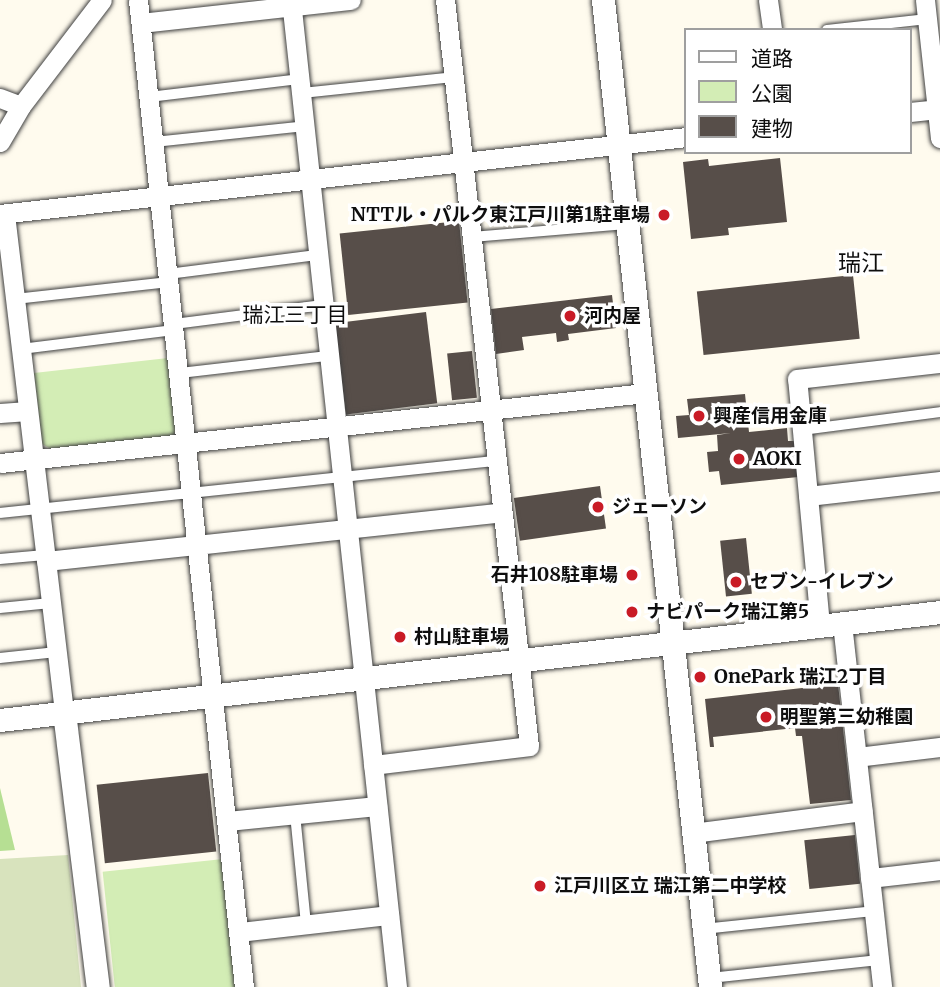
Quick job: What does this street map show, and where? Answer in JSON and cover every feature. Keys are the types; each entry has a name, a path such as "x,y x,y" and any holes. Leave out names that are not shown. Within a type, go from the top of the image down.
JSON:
{"street":[{"path":"0,142 20,106 102,0"},
{"path":"138,0 244,987"},
{"path":"141,23 291,3 351,0"},
{"path":"373,765 529,746 445,0"},
{"path":"603,0 710,983"},
{"path":"768,0 772,28"},
{"path":"291,3 397,987"},
{"path":"930,24 940,138"},
{"path":"0,98 20,106"},
{"path":"912,112 938,109"},
{"path":"98,987 15,299 2,214 684,137"},
{"path":"881,987 857,757 808,496 797,379 940,363"},
{"path":"0,463 645,393"},
{"path":"0,413 28,411"},
{"path":"808,496 940,481"},
{"path":"46,558 501,512"},
{"path":"0,720 363,675 940,612"},
{"path":"857,757 940,747"},
{"path":"227,821 377,806"},
{"path":"692,833 863,811"},
{"path":"870,878 940,870"},
{"path":"239,932 389,915"}],"lane":[{"path":"861,28 930,24"},
{"path":"149,97 453,78"},
{"path":"154,142 305,126"},
{"path":"471,237 627,224"},
{"path":"15,299 317,256"},
{"path":"21,349 323,305"},
{"path":"180,373 328,356"},
{"path":"802,429 940,412"},
{"path":"0,513 192,496 495,461"},
{"path":"0,559 46,558"},
{"path":"0,608 51,603"},
{"path":"0,658 57,652"},
{"path":"295,814 306,925"},
{"path":"703,929 873,911"},
{"path":"710,983 879,960"}],"green space":[{"path":"168,358 177,430 170,439 53,450 42,444 34,373"},
{"path":"0,788 15,850 0,851"},
{"path":"68,855 81,987 0,987 0,859"},
{"path":"223,859 236,987 115,987 103,872"}],"building":[{"path":"780,158 787,222 728,228 729,235 691,239 683,162 708,159 709,166"},
{"path":"459,221 468,303 348,315 340,234"},
{"path":"853,275 860,339 704,355 697,291"},
{"path":"612,295 616,328 568,334 569,340 557,342 556,333 522,337 524,350 496,354 491,309"},
{"path":"426,312 437,403 346,415 335,323"},
{"path":"472,351 477,398 452,400 447,354"},
{"path":"745,394 749,432 787,428 788,441 794,441 798,477 721,485 719,471 709,472 707,452 718,451 717,435 731,433 678,438 676,416 689,415 687,399"},
{"path":"600,486 606,529 520,541 514,498"},
{"path":"746,538 752,594 726,596 720,541"},
{"path":"838,684 851,800 810,804 802,736 796,736 795,728 713,737 714,747 710,747 705,699"},
{"path":"208,773 216,852 105,863 97,785"},
{"path":"855,835 860,884 809,889 804,840"}],"place":[{"name":"NTTル・パルク東江戸川第1駐車場","path":"664,215"},
{"name":"河内屋","path":"570,316"},
{"name":"興産信用金庫","path":"699,416"},
{"name":"AOKI","path":"739,459"},
{"name":"ジェーソン","path":"598,507"},
{"name":"石井108駐車場","path":"632,575"},
{"name":"セブン-イレブン","path":"736,582"},
{"name":"ナビパーク瑞江第5","path":"632,612"},
{"name":"村山駐車場","path":"400,637"},
{"name":"OnePark 瑞江2丁目","path":"700,677"},
{"name":"明聖第三幼稚園","path":"766,717"},
{"name":"江戸川区立 瑞江第二中学校","path":"540,886"}],"district":[{"name":"瑞江","path":"861,263"},
{"name":"瑞江三丁目","path":"295,315"}]}
